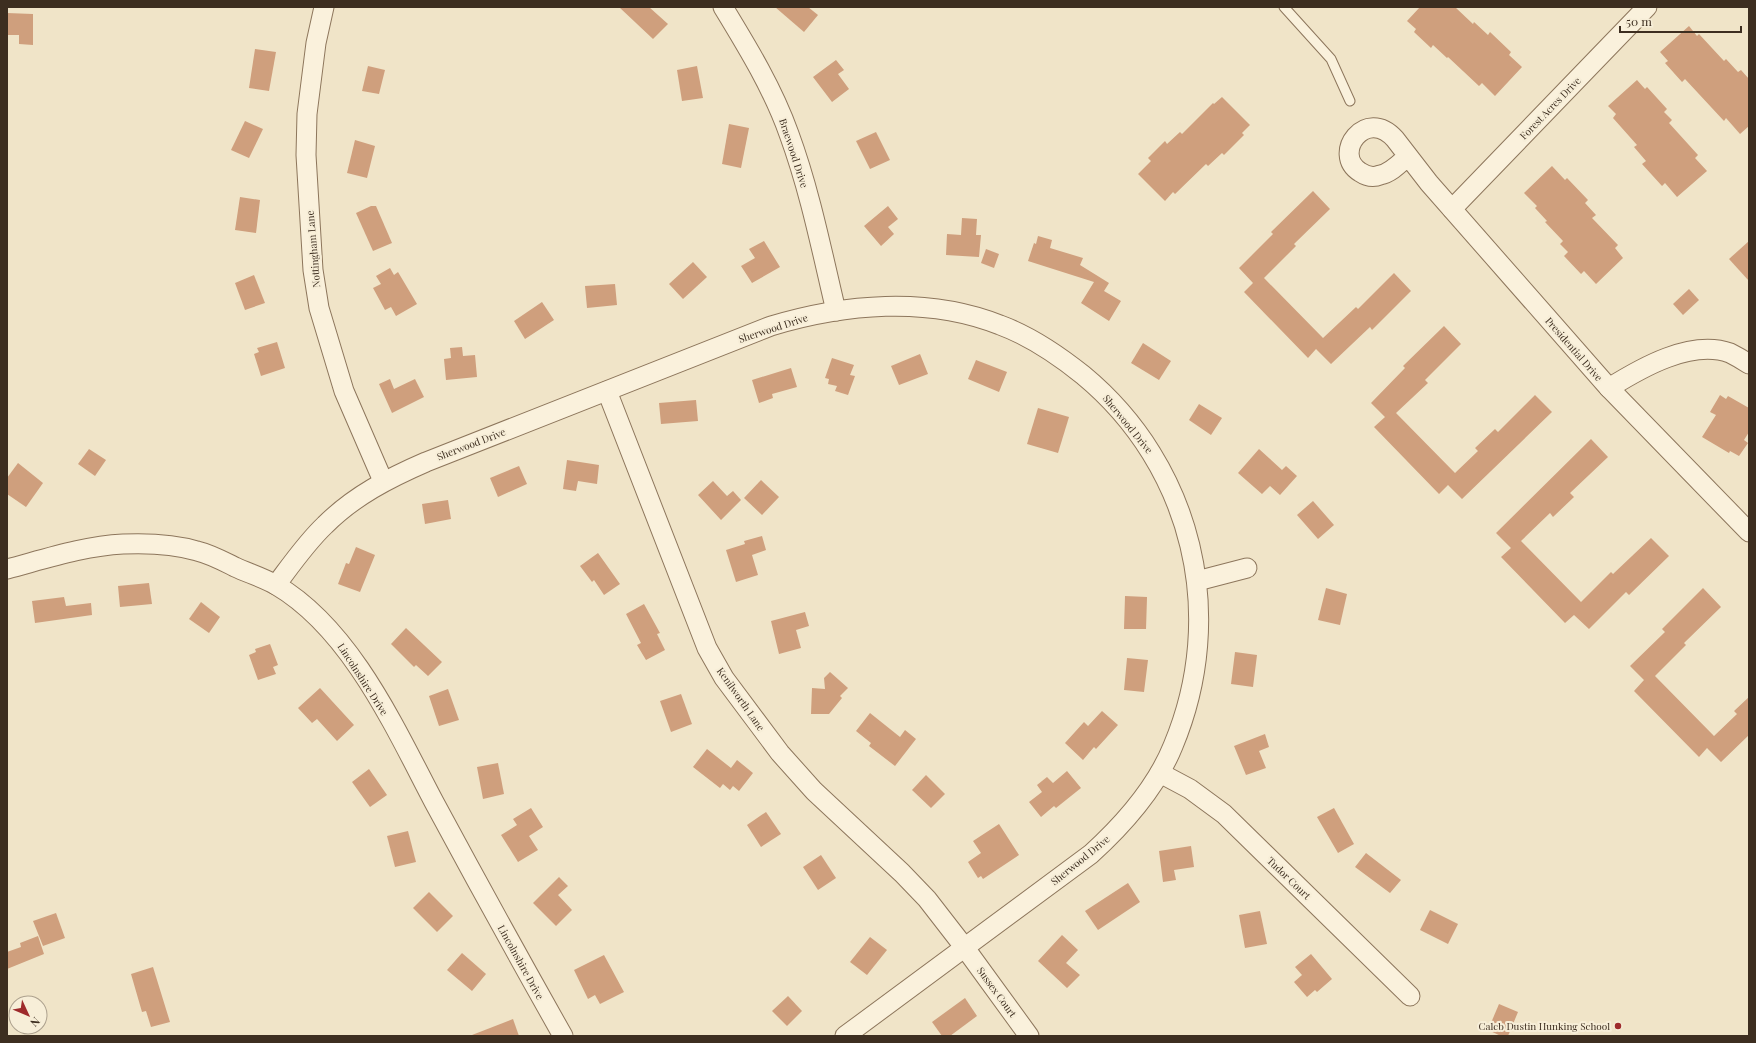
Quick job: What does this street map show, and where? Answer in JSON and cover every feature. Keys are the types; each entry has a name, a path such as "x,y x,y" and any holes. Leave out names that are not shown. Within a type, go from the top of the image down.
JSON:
{"street":[{"name":"Nottingham Lane","path":"324,7 316,43 307,114 306,155 312,270 319,308 344,391 383,481"},
{"name":"Braewood Drive","path":"723,7 771,91 789,134 805,185 836,311"},
{"name":"Forest Acres Drive","path":"1452,209 1647,7"},
{"name":"Presidential Drive","path":"1408,156 1452,209 1609,388 1749,532"},
{"name":"Sherwood Drive","path":"276,585 324,526 346,506 383,481 426,462 771,326 802,317 836,311 895,306 955,312 999,324 1018,333 1071,366 1114,404 1153,456 1168,482 1188,534 1200,604 1196,662 1182,720 1173,747 1160,773 1128,817 1091,854 845,1036"},
{"path":"1609,388 1634,373 1691,350 1710,350 1729,353 1749,364"},
{"name":"Kenilworth Lane","path":"607,391 707,648 724,678 780,752 814,791 907,878 927,899 965,948"},
{"name":"Lincolnshire Drive","path":"7,569 70,552 123,544 166,545 198,551 276,585 296,599 325,625 348,651 375,694 488,903 563,1036"},
{"path":"1197,581 1247,568"},
{"name":"Tudor Court","path":"1160,773 1190,789 1224,814 1410,996"},
{"name":"Sussex Court","path":"965,948 1029,1036"}],"lane":[{"path":"1284,7 1331,59 1350,101"}],"building":[{"path":"619,7 649,7 668,24 653,39"},
{"path":"775,7 808,7 818,15 804,32"},
{"path":"1420,7 1455,7 1473,24 1474,22 1488,35 1490,32 1511,52 1509,55 1522,67 1495,96 1482,83 1479,86 1448,57 1447,58 1433,45 1431,48 1414,32 1416,29 1407,21"},
{"path":"7,13 33,14 33,45 19,44 19,35 7,35"},
{"path":"1689,26 1697,36 1699,34 1724,61 1726,59 1738,72 1741,70 1749,79 1749,126 1740,134 1726,118 1724,121 1685,79 1682,82 1665,63 1668,61 1660,52"},
{"path":"255,49 276,52 269,91 249,88"},
{"path":"836,60 844,70 838,74 849,89 832,102 813,77"},
{"path":"368,66 385,70 379,94 362,91"},
{"path":"697,66 703,98 682,101 677,70"},
{"path":"1637,80 1645,89 1647,87 1667,109 1664,112 1672,120 1669,123 1698,155 1695,158 1707,171 1677,197 1665,183 1662,186 1642,164 1646,161 1634,147 1637,145 1613,118 1616,114 1608,106"},
{"path":"1222,97 1250,125 1242,133 1244,135 1224,155 1222,153 1208,166 1206,164 1175,194 1173,192 1165,201 1138,174 1151,161 1148,158 1165,141 1167,144 1180,132 1182,134 1213,103 1214,104"},
{"path":"245,121 263,129 249,158 231,150"},
{"path":"729,124 749,128 741,168 722,164"},
{"path":"876,132 890,160 870,169 856,141"},
{"path":"355,140 375,146 367,178 347,173"},
{"path":"1552,166 1565,180 1567,178 1588,200 1585,203 1596,215 1592,218 1618,245 1615,248 1623,258 1596,284 1584,271 1581,274 1564,256 1568,252 1560,244 1563,241 1545,222 1547,221 1535,208 1537,206 1524,193"},
{"path":"1313,191 1330,209 1294,244 1296,246 1264,278 1323,338 1356,307 1358,309 1394,273 1411,291 1372,330 1370,327 1331,364 1316,349 1308,358 1244,292 1253,283 1239,268 1273,234 1271,232"},
{"path":"240,197 260,200 256,233 235,230"},
{"path":"371,206 376,206 392,243 373,251 356,213"},
{"path":"888,206 898,219 888,227 894,234 881,246 864,226"},
{"path":"962,218 977,219 976,235 981,235 979,257 946,255 947,234 961,235"},
{"path":"1038,236 1052,240 1050,248 1083,258 1080,265 1109,283 1104,291 1121,301 1109,321 1081,303 1094,282 1028,261"},
{"path":"764,241 780,267 752,283 741,266 755,258 749,249"},
{"path":"1749,241 1749,281 1729,259"},
{"path":"986,249 999,254 994,268 981,263"},
{"path":"693,262 707,277 683,299 669,284"},
{"path":"390,268 394,275 398,272 417,304 396,316 391,307 385,310 373,288 381,284 376,276"},
{"path":"254,275 265,303 245,310 235,283"},
{"path":"615,284 617,305 587,308 585,286"},
{"path":"1689,289 1699,300 1683,315 1673,304"},
{"path":"542,302 554,320 525,339 514,321"},
{"path":"1444,326 1461,344 1425,380 1428,383 1396,413 1455,473 1478,451 1475,448 1495,429 1498,432 1535,395 1552,412 1462,499 1448,485 1439,494 1374,427 1385,417 1371,403 1405,368 1403,366"},
{"path":"277,342 285,368 261,376 254,354 259,352 257,348"},
{"path":"1143,343 1171,361 1159,380 1131,363"},
{"path":"462,347 463,356 475,355 477,377 446,380 444,359 451,358 450,348"},
{"path":"920,354 928,374 899,385 891,366"},
{"path":"832,358 854,365 850,375 855,376 848,395 835,391 837,386 828,384 829,379 825,378"},
{"path":"976,360 1007,372 999,392 968,379"},
{"path":"791,368 797,387 772,394 773,398 759,403 752,380"},
{"path":"390,379 394,389 415,379 424,397 392,413 379,384"},
{"path":"1720,395 1726,399 1728,396 1749,408 1749,432 1744,440 1748,443 1739,456 1730,451 1729,453 1702,437 1716,415 1710,412"},
{"path":"696,400 698,421 661,424 659,403"},
{"path":"1199,404 1222,418 1211,435 1189,420"},
{"path":"1038,408 1069,417 1058,453 1027,444"},
{"path":"1591,439 1608,457 1570,493 1574,497 1553,517 1550,513 1521,541 1581,602 1611,572 1613,574 1651,538 1669,556 1629,595 1626,592 1589,629 1574,615 1565,623 1501,557 1511,548 1496,533"},
{"path":"89,449 106,460 95,476 78,464"},
{"path":"1259,449 1282,470 1286,466 1297,476 1280,495 1270,486 1262,494 1238,473"},
{"path":"567,460 599,465 597,484 578,481 576,491 563,489"},
{"path":"18,463 43,483 26,507 7,494 7,478"},
{"path":"519,466 527,484 498,497 490,478"},
{"path":"761,480 779,497 762,515 744,498"},
{"path":"713,481 727,496 733,491 741,500 721,520 698,495"},
{"path":"448,500 451,519 425,524 422,504"},
{"path":"1313,501 1334,525 1318,539 1297,515"},
{"path":"762,536 766,550 752,555 758,575 736,582 726,550 745,544 744,541"},
{"path":"356,547 375,555 360,592 338,584 346,563 349,564"},
{"path":"598,553 620,584 604,595 594,580 592,582 580,566"},
{"path":"149,583 152,604 120,607 118,586"},
{"path":"1326,588 1347,594 1340,625 1318,620"},
{"path":"1703,588 1721,607 1684,643 1686,645 1655,676 1714,736 1737,714 1734,711 1749,697 1749,735 1721,762 1707,748 1699,757 1634,691 1644,680 1630,666 1665,632 1662,629"},
{"path":"1125,596 1147,597 1146,629 1124,629"},
{"path":"64,597 66,606 91,603 92,615 35,623 32,601"},
{"path":"201,602 220,617 209,633 189,619"},
{"path":"644,604 660,633 657,634 665,650 646,660 637,645 641,643 626,614"},
{"path":"805,612 809,626 796,630 801,648 779,654 771,621"},
{"path":"406,628 442,662 428,676 416,665 414,667 391,644"},
{"path":"270,644 278,665 273,667 276,674 258,680 249,655 256,652 255,649"},
{"path":"1235,652 1257,655 1253,687 1231,684"},
{"path":"1127,658 1148,660 1144,692 1124,690"},
{"path":"830,672 848,688 840,696 842,698 829,714 811,714 812,688 825,689 824,678"},
{"path":"320,688 354,725 337,741 317,719 312,723 298,708"},
{"path":"448,689 459,720 439,726 429,696"},
{"path":"681,694 692,724 671,732 660,701"},
{"path":"1102,711 1118,725 1096,749 1094,747 1083,760 1065,743 1084,722 1088,726"},
{"path":"870,713 900,737 905,730 916,739 895,766 869,746 871,743 856,731"},
{"path":"1265,734 1269,747 1259,751 1266,768 1246,775 1234,746"},
{"path":"707,749 731,768 737,760 753,773 739,791 733,786 730,790 723,784 720,788 693,767"},
{"path":"498,763 504,794 483,799 477,767"},
{"path":"369,769 387,795 370,807 352,782"},
{"path":"1067,771 1081,788 1056,808 1054,806 1041,817 1029,802 1042,792 1037,785 1047,777 1053,783"},
{"path":"926,775 945,794 931,808 912,790"},
{"path":"531,808 543,827 529,836 538,850 518,862 501,835 517,825 513,819"},
{"path":"1334,808 1354,844 1338,853 1317,817"},
{"path":"766,812 781,834 761,847 747,825"},
{"path":"999,824 1019,855 983,879 981,876 978,878 968,862 981,853 973,841"},
{"path":"408,831 416,862 395,867 387,836"},
{"path":"1191,846 1194,867 1174,870 1176,880 1163,882 1159,851"},
{"path":"1366,853 1401,880 1390,893 1355,867"},
{"path":"821,855 836,878 818,890 803,867"},
{"path":"559,877 568,886 558,895 572,910 556,926 533,903"},
{"path":"1128,883 1140,902 1098,930 1085,911"},
{"path":"429,892 453,916 437,932 413,908"},
{"path":"1430,910 1458,924 1448,944 1420,930"},
{"path":"1260,911 1267,944 1245,948 1239,915"},
{"path":"56,913 65,938 43,946 33,921"},
{"path":"1062,935 1078,950 1066,963 1080,975 1067,988 1038,961"},
{"path":"38,936 44,954 7,969 7,952 21,947 20,943"},
{"path":"870,937 887,950 867,975 850,962"},
{"path":"462,953 486,974 472,991 447,970"},
{"path":"1311,954 1332,979 1317,992 1315,990 1307,997 1294,982 1302,975 1295,967"},
{"path":"604,955 624,992 600,1004 595,995 588,999 574,970"},
{"path":"153,967 170,1022 151,1027 146,1011 142,1012 131,974"},
{"path":"788,996 802,1011 787,1026 772,1011"},
{"path":"965,998 977,1016 950,1036 942,1036 932,1022"},
{"path":"1499,1004 1518,1012 1508,1036 1501,1036 1488,1030"},
{"path":"513,1019 519,1036 472,1036 472,1035"}],"place":[{"name":"Caleb Dustin Hunking School","path":"1618,1026"}]}
